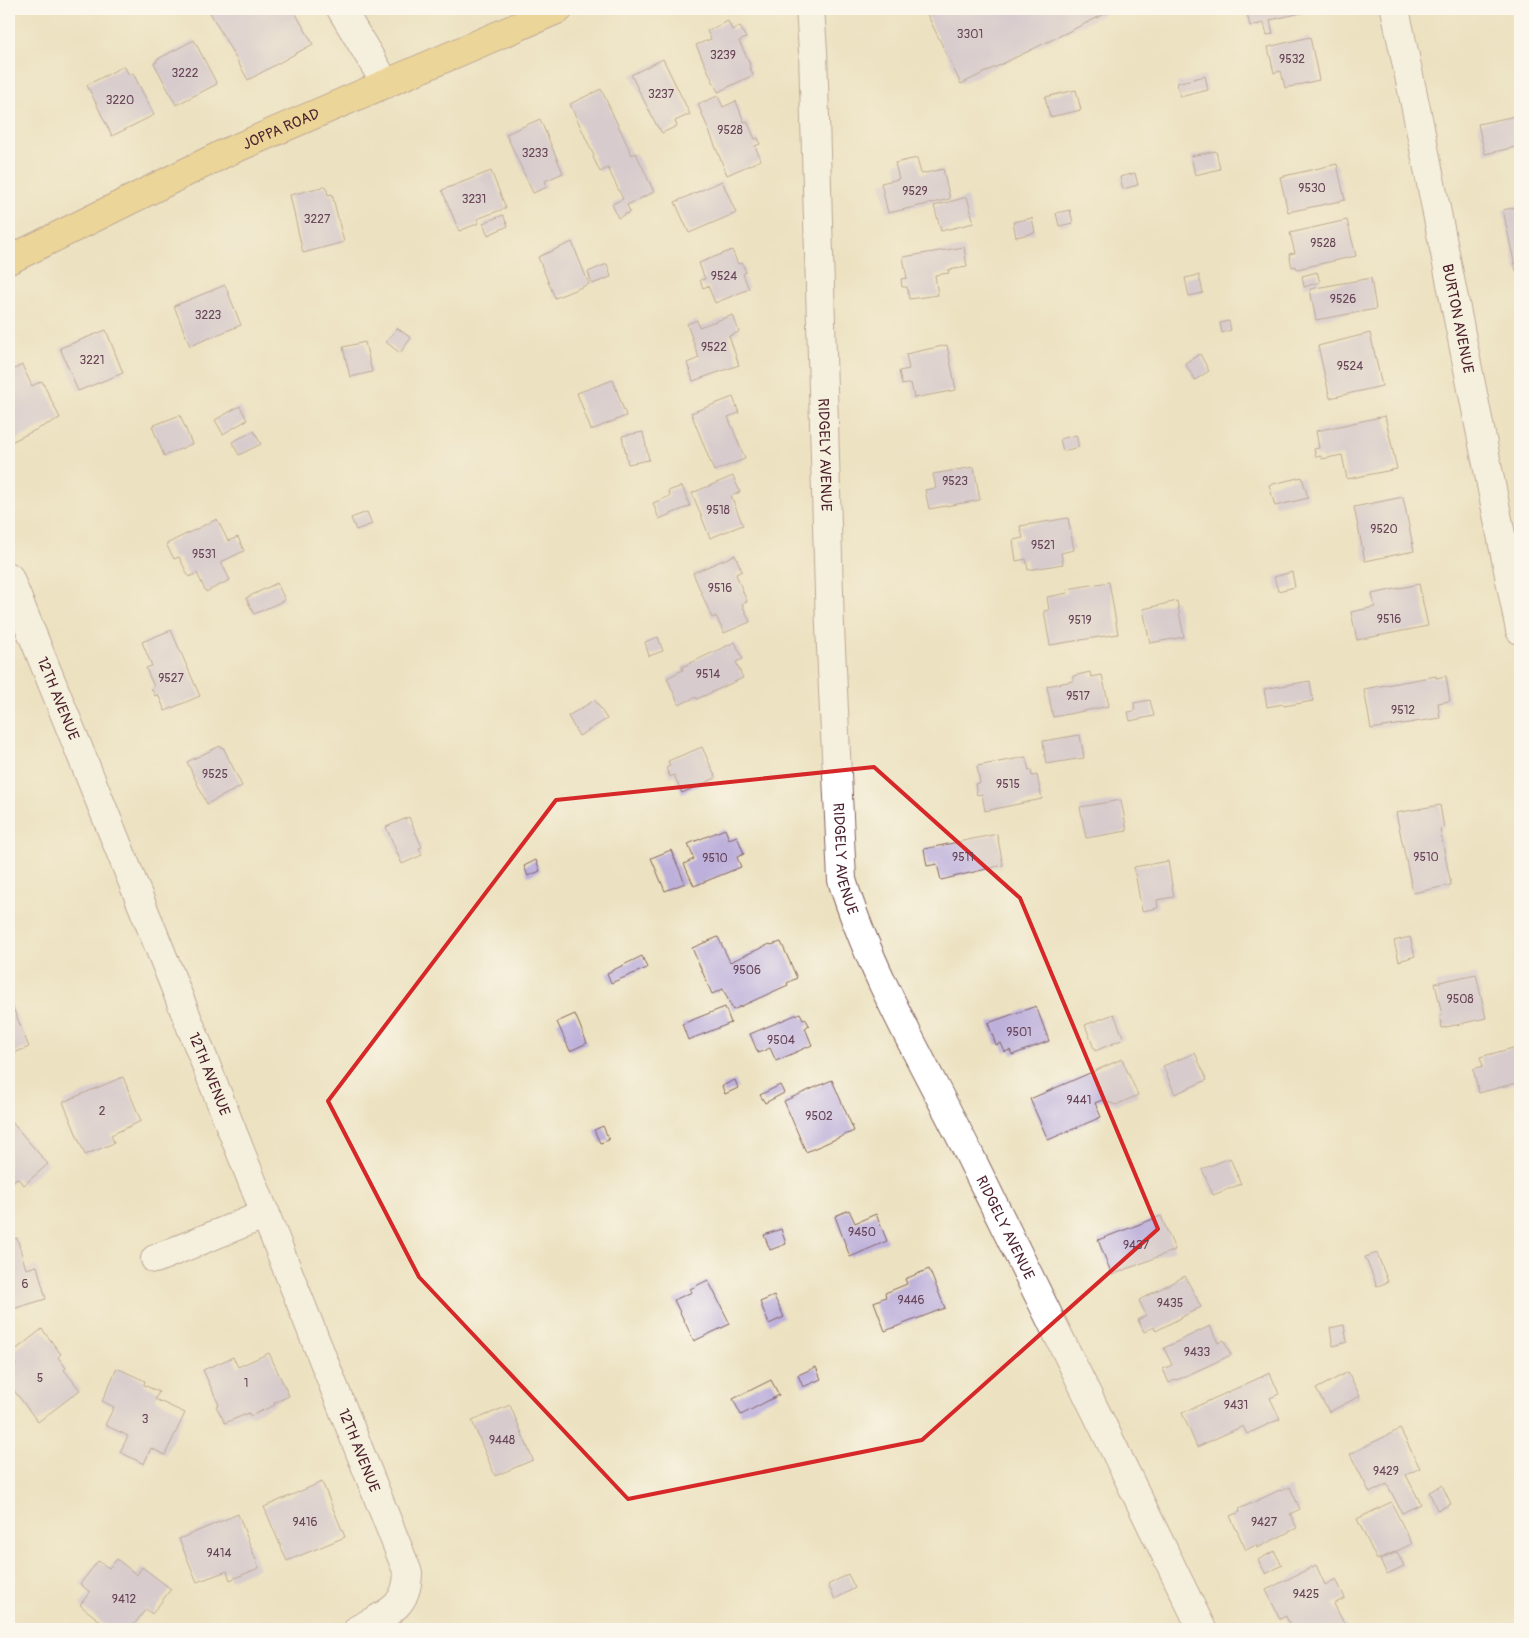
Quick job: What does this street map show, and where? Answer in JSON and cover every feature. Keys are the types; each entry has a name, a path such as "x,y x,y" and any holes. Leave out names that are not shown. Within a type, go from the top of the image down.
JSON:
{"main road":[{"name":"JOPPA ROAD","path":"9,260 226,154 559,9"}],"street":[{"path":"341,9 386,84"},
{"name":"RIDGELY AVENUE","path":"810,9 813,51 829,617 842,880 850,908 886,990 1202,1629"},
{"name":"BURTON AVENUE","path":"1395,9 1520,630"},
{"name":"12TH AVENUE","path":"9,577 266,1214 408,1573 408,1584 402,1599 392,1611 358,1629"},
{"path":"155,1259 266,1214"}],"highlighted area":[{"path":"874,767 1020,898 1158,1229 922,1440 628,1499 419,1277 328,1101 556,800"}],"building":[{"path":"208,9 293,9 313,44 248,80"},
{"path":"933,9 1113,10 961,84 926,12"},
{"path":"1246,9 1306,9 1306,12 1270,20 1273,34 1267,35 1264,23 1250,26"},
{"path":"728,21 732,30 740,26 746,38 739,41 753,75 718,92 696,45 711,39 707,31"},
{"path":"1310,37 1319,80 1285,88 1281,71 1274,73 1268,47"},
{"path":"194,40 217,84 176,105 154,63 157,62 156,60"},
{"path":"663,59 690,114 675,121 677,126 662,133 631,75"},
{"path":"124,66 129,75 133,73 154,115 112,136 87,85"},
{"path":"1205,76 1208,90 1180,97 1177,83"},
{"path":"601,89 632,155 636,153 654,192 627,205 630,212 618,218 612,204 623,199 608,168 600,172 570,104"},
{"path":"1076,90 1081,110 1050,117 1045,97"},
{"path":"718,96 723,107 736,101 744,122 747,121 755,139 758,138 760,144 755,146 761,160 727,175 698,104"},
{"path":"1520,115 1520,146 1485,154 1478,124"},
{"path":"540,119 563,173 545,181 547,187 533,193 506,134"},
{"path":"1216,151 1220,169 1195,175 1191,156"},
{"path":"917,158 921,174 943,169 950,199 888,213 881,183 899,179 895,163"},
{"path":"1337,164 1345,200 1288,212 1280,177"},
{"path":"491,171 506,208 477,219 479,223 459,231 442,190"},
{"path":"1135,173 1138,185 1123,189 1120,177"},
{"path":"722,181 736,213 689,233 675,202"},
{"path":"326,186 328,195 332,194 344,242 303,253 290,195"},
{"path":"967,197 974,223 941,231 934,206"},
{"path":"1520,206 1520,270 1516,271 1503,210"},
{"path":"1070,210 1073,223 1059,226 1056,213"},
{"path":"503,215 508,226 488,235 483,223"},
{"path":"1032,218 1035,233 1016,237 1013,222"},
{"path":"1347,220 1356,256 1297,269 1296,266 1292,267 1289,254 1295,253 1290,233"},
{"path":"572,242 589,284 555,298 538,257"},
{"path":"964,247 967,267 948,270 949,273 935,275 938,295 909,299 907,287 902,287 901,279 907,278 903,257"},
{"path":"732,250 738,264 742,263 746,272 743,274 749,289 715,303 708,286 703,288 700,280 705,279 699,263"},
{"path":"607,264 611,277 592,284 588,272"},
{"path":"1317,272 1320,282 1304,287 1302,276"},
{"path":"1199,275 1203,293 1189,296 1185,278"},
{"path":"1371,278 1376,309 1316,320 1310,289"},
{"path":"225,285 241,325 190,346 174,306"},
{"path":"733,315 739,332 729,336 739,365 693,381 687,363 699,358 687,324 697,320 699,327"},
{"path":"1229,321 1231,330 1222,333 1220,323"},
{"path":"397,328 411,338 400,353 386,342"},
{"path":"106,330 123,373 78,391 60,348"},
{"path":"1370,333 1382,386 1330,398 1318,346"},
{"path":"365,342 372,372 350,377 343,347"},
{"path":"947,345 956,390 914,398 911,383 902,385 899,371 909,369 906,354"},
{"path":"1200,354 1209,371 1195,380 1185,363"},
{"path":"22,365 32,386 42,381 60,418 9,443 9,372"},
{"path":"613,380 626,416 591,430 577,393"},
{"path":"733,397 739,413 728,417 745,459 714,471 691,413"},
{"path":"240,406 247,420 223,434 215,420"},
{"path":"180,415 192,444 164,456 152,426"},
{"path":"1385,416 1397,469 1347,479 1342,455 1322,459 1321,456 1316,457 1314,449 1319,448 1316,431"},
{"path":"254,431 261,444 239,455 232,442"},
{"path":"643,432 649,460 628,464 622,436"},
{"path":"1076,435 1079,447 1063,451 1060,439"},
{"path":"974,467 980,500 929,509 925,490 936,488 933,474"},
{"path":"733,476 740,492 731,496 743,525 710,538 692,493"},
{"path":"1302,477 1308,498 1275,506 1269,485"},
{"path":"682,486 690,506 659,519 653,503 670,496 668,491"},
{"path":"1403,497 1414,551 1365,561 1354,507"},
{"path":"367,512 372,524 356,530 351,518"},
{"path":"1068,518 1074,550 1061,553 1063,564 1028,570 1026,559 1016,561 1013,540 1023,538 1020,526"},
{"path":"217,519 228,541 238,537 244,551 221,562 230,580 206,592 197,573 189,577 179,557 174,559 166,544"},
{"path":"735,555 742,571 736,574 747,602 742,604 750,622 724,633 716,616 712,618 693,573"},
{"path":"1292,572 1295,587 1278,591 1274,577"},
{"path":"1109,582 1118,634 1050,645 1044,611 1049,610 1047,597 1068,593 1067,589"},
{"path":"277,583 285,600 254,614 246,598"},
{"path":"1419,584 1428,626 1357,640 1351,612 1375,607 1372,594"},
{"path":"1177,601 1184,637 1150,643 1143,609"},
{"path":"171,630 200,696 165,711 158,694 155,696 151,688 154,687 146,668 152,666 142,642"},
{"path":"658,637 663,651 649,656 645,642"},
{"path":"735,642 743,659 736,662 743,678 679,705 667,678 683,670 682,667"},
{"path":"1090,672 1091,677 1102,675 1109,706 1053,717 1047,686 1073,681 1073,676"},
{"path":"1436,676 1436,678 1446,676 1450,701 1438,703 1440,718 1371,729 1364,689"},
{"path":"1310,681 1313,701 1267,707 1264,689"},
{"path":"595,700 607,719 579,736 568,716"},
{"path":"1150,700 1154,716 1130,721 1128,712 1135,711 1134,703"},
{"path":"1080,735 1084,758 1046,764 1043,741"},
{"path":"220,746 221,748 223,747 242,786 207,804 187,762"},
{"path":"702,747 716,778 682,793 674,775 670,777 666,768 670,766 668,761"},
{"path":"1026,757 1032,776 1037,775 1042,799 985,811 982,794 977,795 975,784 980,783 977,766"},
{"path":"1121,800 1127,831 1086,838 1080,807"},
{"path":"1440,805 1444,828 1440,829 1451,885 1413,893 1396,813"},
{"path":"409,817 422,847 419,848 422,855 402,864 386,827"},
{"path":"725,829 729,839 737,836 744,854 737,857 741,867 694,886 684,864 694,859 688,844"},
{"path":"997,834 1003,865 941,880 937,864 927,866 924,849"},
{"path":"671,850 685,883 665,891 651,858"},
{"path":"536,860 540,871 528,876 524,866"},
{"path":"1168,861 1174,897 1157,900 1158,908 1142,911 1134,867"},
{"path":"718,937 730,962 770,944 781,942 797,978 787,983 788,985 733,1010 723,989 712,994 692,948"},
{"path":"1410,937 1415,956 1399,961 1394,941"},
{"path":"642,956 647,968 611,983 607,973"},
{"path":"1476,974 1486,1018 1442,1028 1440,1016 1442,1015 1435,983"},
{"path":"9,998 29,1047 9,1055"},
{"path":"1036,1006 1049,1041 1012,1055 1010,1050 1005,1052 1001,1043 996,1045 988,1023"},
{"path":"725,1007 731,1023 688,1040 682,1024"},
{"path":"800,1013 809,1025 805,1028 812,1045 776,1061 770,1048 758,1053 750,1034"},
{"path":"575,1014 587,1043 570,1051 557,1022"},
{"path":"1114,1014 1124,1039 1095,1051 1085,1025"},
{"path":"1520,1046 1520,1082 1479,1093 1473,1069 1483,1066 1480,1057"},
{"path":"1195,1053 1207,1080 1175,1094 1163,1066"},
{"path":"1122,1059 1138,1095 1116,1105 1102,1100 1095,1103 1101,1117 1048,1140 1030,1099"},
{"path":"123,1077 141,1121 111,1135 114,1143 85,1155 63,1102"},
{"path":"735,1080 738,1088 725,1094 722,1086"},
{"path":"832,1080 854,1131 806,1152 784,1101"},
{"path":"780,1085 784,1093 765,1103 760,1095"},
{"path":"9,1119 48,1164 24,1185 17,1178 9,1185"},
{"path":"603,1126 609,1140 600,1143 594,1130"},
{"path":"1230,1158 1241,1184 1213,1195 1202,1169"},
{"path":"849,1210 855,1223 876,1214 887,1241 850,1257 835,1216"},
{"path":"1161,1216 1175,1250 1112,1275 1098,1240"},
{"path":"781,1229 786,1244 770,1250 764,1235"},
{"path":"17,1238 26,1269 37,1266 46,1299 9,1310 9,1240"},
{"path":"1377,1253 1388,1282 1377,1286 1365,1257"},
{"path":"929,1269 945,1308 885,1331 874,1302 886,1297 885,1293 907,1284 905,1279"},
{"path":"1185,1276 1201,1307 1156,1331 1154,1327 1144,1332 1138,1320 1146,1315 1139,1300"},
{"path":"708,1280 730,1324 694,1341 674,1300 692,1292 690,1289"},
{"path":"774,1296 784,1317 769,1324 760,1302"},
{"path":"1344,1325 1347,1342 1333,1346 1330,1328"},
{"path":"1210,1326 1218,1343 1224,1340 1231,1355 1169,1383 1163,1369 1172,1365 1164,1348"},
{"path":"42,1329 61,1354 58,1357 66,1368 64,1370 80,1390 38,1422 9,1384 9,1371 16,1365 9,1355"},
{"path":"269,1353 289,1396 274,1403 275,1405 250,1416 249,1413 225,1423 216,1406 219,1405 203,1370 233,1357 238,1367"},
{"path":"816,1367 821,1379 803,1387 798,1375"},
{"path":"117,1368 145,1381 144,1385 159,1392 155,1399 185,1413 165,1455 151,1448 144,1464 120,1452 128,1436 105,1425 114,1407 102,1401"},
{"path":"1348,1372 1360,1396 1329,1412 1316,1389"},
{"path":"1270,1373 1279,1394 1270,1398 1280,1419 1247,1434 1243,1426 1197,1447 1182,1413"},
{"path":"771,1380 779,1395 741,1415 733,1399"},
{"path":"510,1405 533,1460 495,1476 472,1421"},
{"path":"1400,1429 1420,1468 1406,1475 1421,1504 1402,1513 1387,1484 1370,1493 1350,1454"},
{"path":"322,1482 345,1537 287,1561 264,1507"},
{"path":"1442,1485 1451,1504 1437,1510 1429,1492"},
{"path":"1290,1487 1300,1509 1290,1514 1297,1528 1257,1548 1256,1545 1246,1550 1230,1516 1240,1512 1239,1509"},
{"path":"1391,1502 1412,1544 1377,1560 1357,1519"},
{"path":"238,1514 259,1568 230,1580 227,1571 197,1582 179,1539"},
{"path":"1274,1551 1282,1565 1266,1574 1258,1560"},
{"path":"1397,1552 1404,1566 1387,1574 1380,1560"},
{"path":"117,1559 137,1575 142,1567 171,1589 152,1614 146,1609 131,1628 129,1626 126,1629 110,1629 80,1605 90,1592 80,1584 98,1561 109,1568"},
{"path":"1316,1565 1325,1585 1336,1579 1345,1598 1334,1604 1347,1629 1291,1629 1286,1616 1280,1619 1266,1590"},
{"path":"848,1574 855,1588 835,1599 828,1585"},
{"path":"1517,1624 1518,1629 1492,1629 1492,1628"}]}
